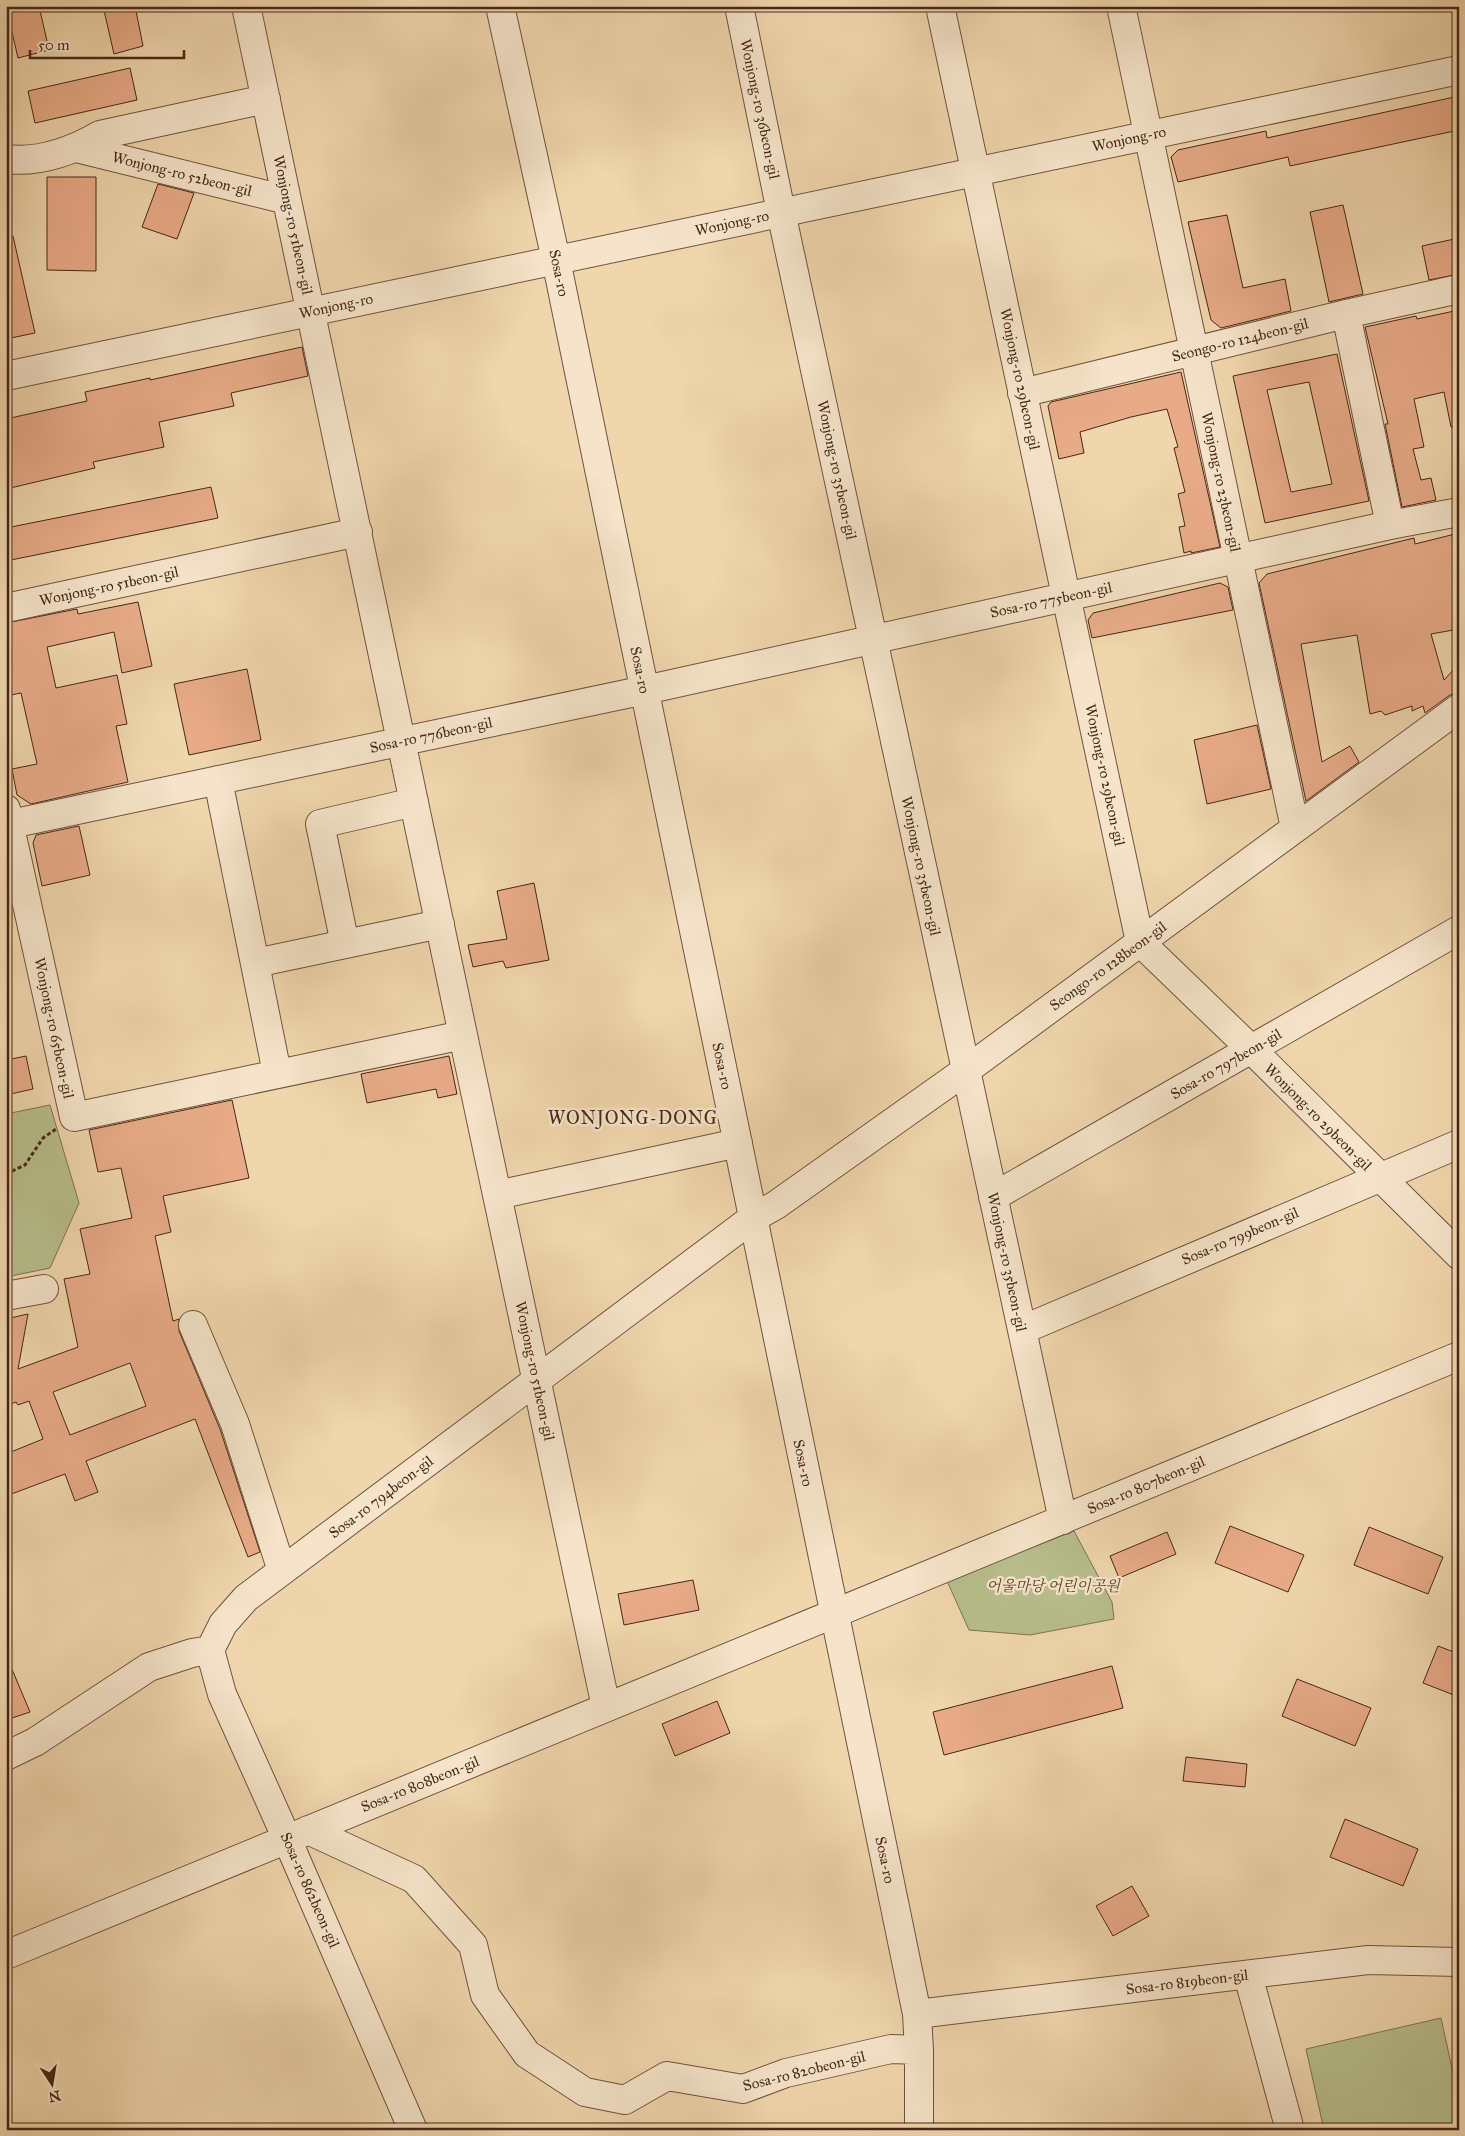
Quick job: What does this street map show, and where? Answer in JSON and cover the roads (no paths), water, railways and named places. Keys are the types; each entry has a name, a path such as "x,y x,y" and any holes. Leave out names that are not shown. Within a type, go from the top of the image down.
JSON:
{"street":[{"name":"Wonjong-ro 51beon-gil","path":"246,6 606,1707"},
{"name":"Sosa-ro","path":"500,6 556,260 916,2014 920,2050 919,2130"},
{"name":"Wonjong-ro 36beon-gil","path":"739,6 781,212"},
{"name":"Wonjong-ro 29beon-gil","path":"940,6 1140,942 1459,1255"},
{"name":"Wonjong-ro 23beon-gil","path":"1121,6 1295,828"},
{"name":"Wonjong-ro","path":"6,376 1459,70"},
{"name":"Wonjong-ro 52beon-gil","path":"6,159 22,161 76,148 100,135 266,99"},
{"name":"Wonjong-ro 52beon-gil","path":"76,148 287,200"},
{"name":"Wonjong-ro 35beon-gil","path":"781,212 1063,1520"},
{"name":"Seongo-ro 124beon-gil","path":"1022,393 1346,314 1459,289"},
{"path":"1346,314 1390,525"},
{"name":"Sosa-ro 775beon-gil","path":"645,690 873,638 1390,525 1459,512"},
{"name":"Wonjong-ro 51beon-gil","path":"6,608 358,532"},
{"name":"Sosa-ro 776beon-gil","path":"7,819 218,780 645,690"},
{"name":"Seongo-ro 128beon-gil","path":"753,1218 776,1205 965,1071 1459,708"},
{"path":"218,780 278,1073 463,1035"},
{"path":"345,944 320,824 414,802"},
{"name":"Wonjong-ro 65beon-gil","path":"7,819 74,1117 278,1073"},
{"path":"255,963 440,924"},
{"name":"Sosa-ro 797beon-gil","path":"993,1197 1459,930"},
{"path":"497,1195 738,1143"},
{"name":"Sosa-ro 799beon-gil","path":"1022,1330 1459,1144"},
{"name":"Sosa-ro 794beon-gil","path":"210,1650 223,1624 246,1598 753,1218"},
{"path":"6,1296 44,1289"},
{"path":"193,1325 236,1424 282,1571"},
{"name":"Sosa-ro 807beon-gil","path":"834,1615 1459,1356"},
{"name":"Sosa-ro 808beon-gil","path":"6,1955 606,1707 834,1615"},
{"path":"6,1756 35,1742 149,1667 192,1653 210,1650"},
{"name":"Sosa-ro 862beon-gil","path":"210,1650 222,1694 298,1835 412,2130"},
{"name":"Sosa-ro 820beon-gil","path":"298,1835 414,1879 473,1945 485,1995 527,2054 585,2092 625,2100 667,2076 742,2088 786,2073 891,2049 920,2050"},
{"name":"Sosa-ro 819beon-gil","path":"916,2014 1368,1960 1459,1962"},
{"path":"1248,1975 1290,2130"}],"district":[{"name":"WONJONG-DONG","path":"633,1118"}],"park label":[{"name":"어울마당 어린이공원","path":"1053,1586"}]}
